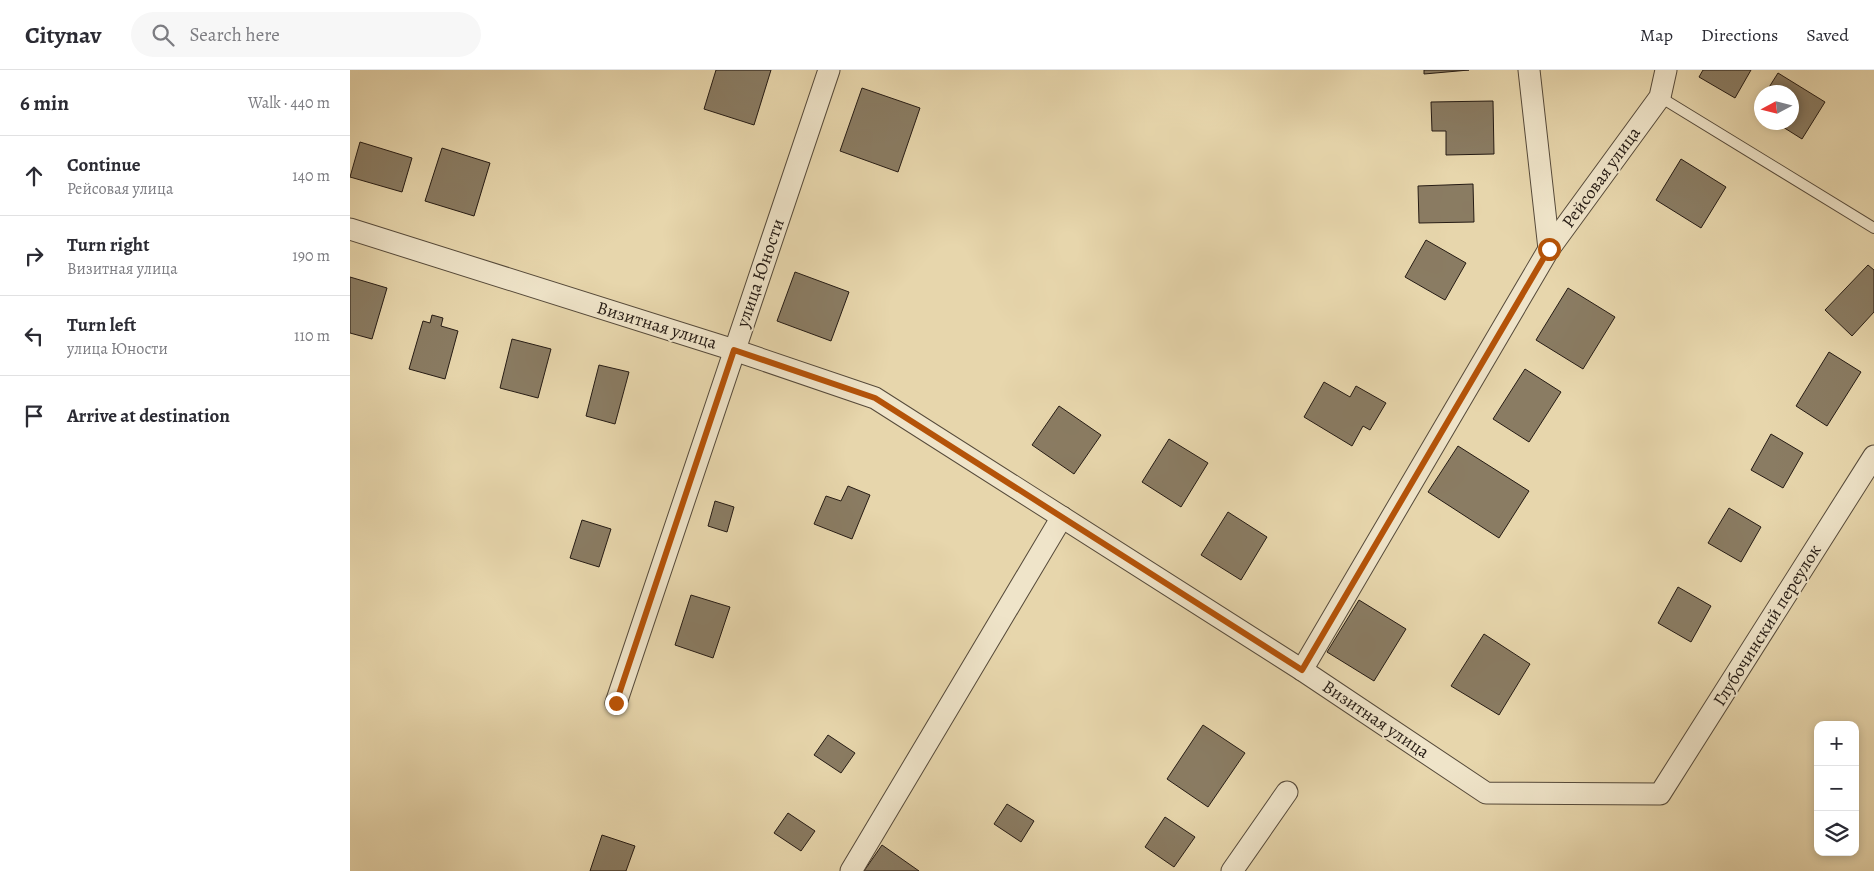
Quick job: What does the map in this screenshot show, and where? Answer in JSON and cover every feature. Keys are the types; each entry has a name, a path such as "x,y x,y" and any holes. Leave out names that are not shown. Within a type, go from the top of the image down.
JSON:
{"street":[{"name":"улица Юности","path":"616,703 829,70"},
{"path":"1529,70 1549,249"},
{"name":"Рейсовая улица","path":"1302,670 1549,249 1660,97 1666,70"},
{"name":"Визитная улица","path":"350,229 734,350 875,398 1302,670 1486,793 1660,794"},
{"name":"Глубочинский переулок","path":"1660,794 1874,456"},
{"path":"851,871 1062,517"},
{"path":"1232,871 1287,792"}],"lane":[{"path":"1660,97 1874,228"}],"building":[{"path":"716,70 771,70 754,125 704,109"},
{"path":"1424,70 1469,70 1424,74"},
{"path":"1703,70 1751,70 1735,98 1699,77"},
{"path":"1778,73 1797,85 1770,85"},
{"path":"1799,86 1825,102 1802,139 1788,130 1799,130"},
{"path":"862,88 920,108 898,172 840,151"},
{"path":"1493,101 1494,154 1446,155 1446,131 1432,131 1431,102"},
{"path":"360,142 412,158 402,192 350,177"},
{"path":"442,148 490,163 474,216 425,201"},
{"path":"1681,159 1726,187 1701,228 1656,200"},
{"path":"1473,184 1474,222 1419,223 1418,186"},
{"path":"1426,240 1466,263 1445,300 1405,277"},
{"path":"1868,265 1874,270 1874,312 1852,336 1825,310"},
{"path":"795,272 849,292 831,341 777,321"},
{"path":"350,277 387,288 372,339 350,333"},
{"path":"1568,288 1615,317 1583,369 1536,340"},
{"path":"432,315 443,318 441,326 458,331 445,379 409,369 423,321 430,323"},
{"path":"512,339 551,349 538,398 500,388"},
{"path":"1829,352 1861,372 1827,426 1796,406"},
{"path":"599,365 629,372 615,424 586,416"},
{"path":"1525,369 1561,392 1529,442 1493,419"},
{"path":"1324,382 1350,397 1356,386 1386,403 1370,430 1363,426 1352,446 1304,417"},
{"path":"1059,406 1101,435 1074,474 1032,445"},
{"path":"1771,434 1803,453 1783,488 1751,470"},
{"path":"1169,439 1208,463 1181,507 1142,482"},
{"path":"1458,446 1529,491 1499,538 1428,492"},
{"path":"848,486 870,495 852,539 814,524 826,496 841,501"},
{"path":"715,501 734,507 727,532 708,526"},
{"path":"1729,508 1761,527 1741,562 1708,543"},
{"path":"1228,512 1267,537 1241,580 1201,555"},
{"path":"582,520 611,529 599,567 570,558"},
{"path":"1678,587 1711,606 1691,642 1658,623"},
{"path":"691,595 730,607 713,658 675,645"},
{"path":"1359,600 1406,629 1374,681 1327,652"},
{"path":"1484,634 1530,664 1499,715 1451,686"},
{"path":"1203,725 1245,753 1208,807 1167,779"},
{"path":"828,735 855,753 841,773 814,755"},
{"path":"1007,804 1034,821 1021,842 994,824"},
{"path":"788,813 815,831 801,851 774,833"},
{"path":"1165,817 1195,837 1174,867 1145,847"},
{"path":"602,835 635,846 626,871 590,871"},
{"path":"882,845 919,871 864,871"}],"route":[{"path":"616,703 734,350 875,398 1302,670 1549,249"}]}
